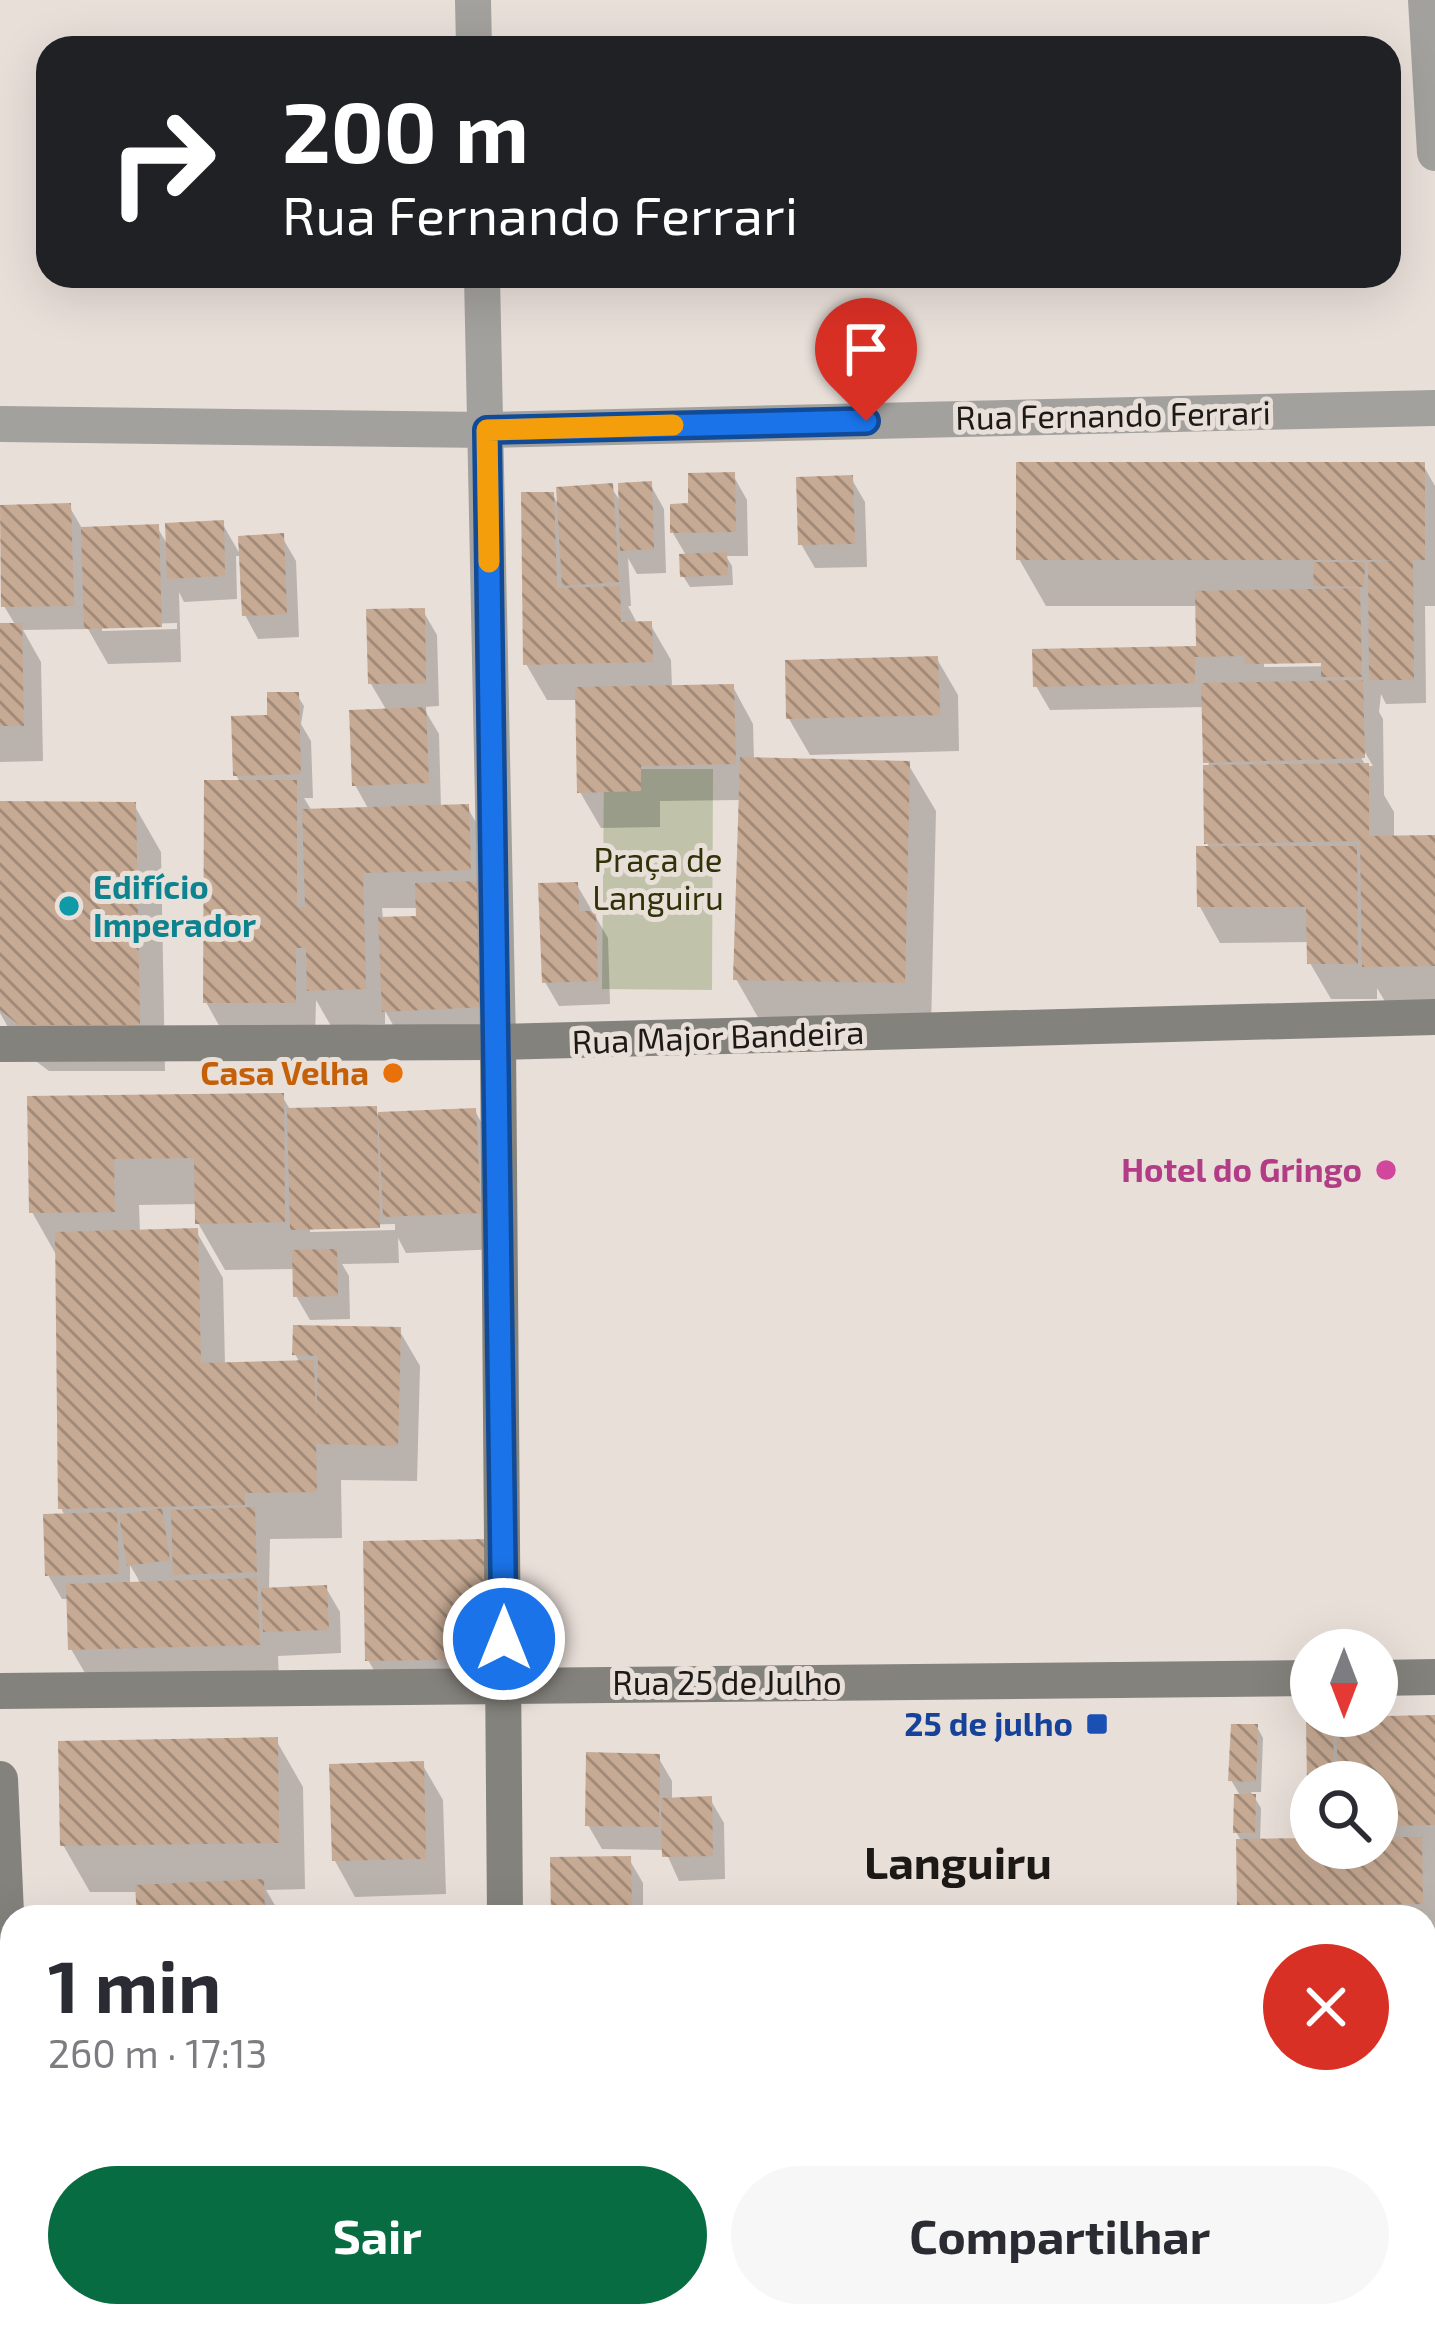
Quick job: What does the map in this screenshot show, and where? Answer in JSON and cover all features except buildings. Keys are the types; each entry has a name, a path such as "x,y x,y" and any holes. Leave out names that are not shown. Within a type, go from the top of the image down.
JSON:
{"main road":[{"name":"Rua Major Bandeira","path":"0,1044 499,1042 1435,1017"},
{"path":"499,1042 505,1905"},
{"path":"1398,1678 1435,1677"},
{"name":"Rua 25 de Julho","path":"0,1690 1290,1678"},
{"path":"0,1779 6,1905"}],"street":[{"path":"473,0 474,36"},
{"path":"1426,0 1435,153"},
{"path":"482,288 499,1042"},
{"name":"Rua Fernando Ferrari","path":"0,424 487,430 1435,408"}],"green space":[{"name":"Praça de Languiru","path":"604,769 713,769 712,990 602,989"}],"slow traffic":[{"path":"489,562 487,430 673,425"}],"place":[{"name":"Edifício Imperador","path":"69,906"},
{"name":"Casa Velha","path":"393,1073"},
{"name":"Hotel do Gringo","path":"1386,1170"},
{"name":"25 de julho","path":"1097,1724"}],"district":[{"name":"Languiru","path":"958,1863"}],"route":[{"path":"504,1639 487,430 866,421"}]}
